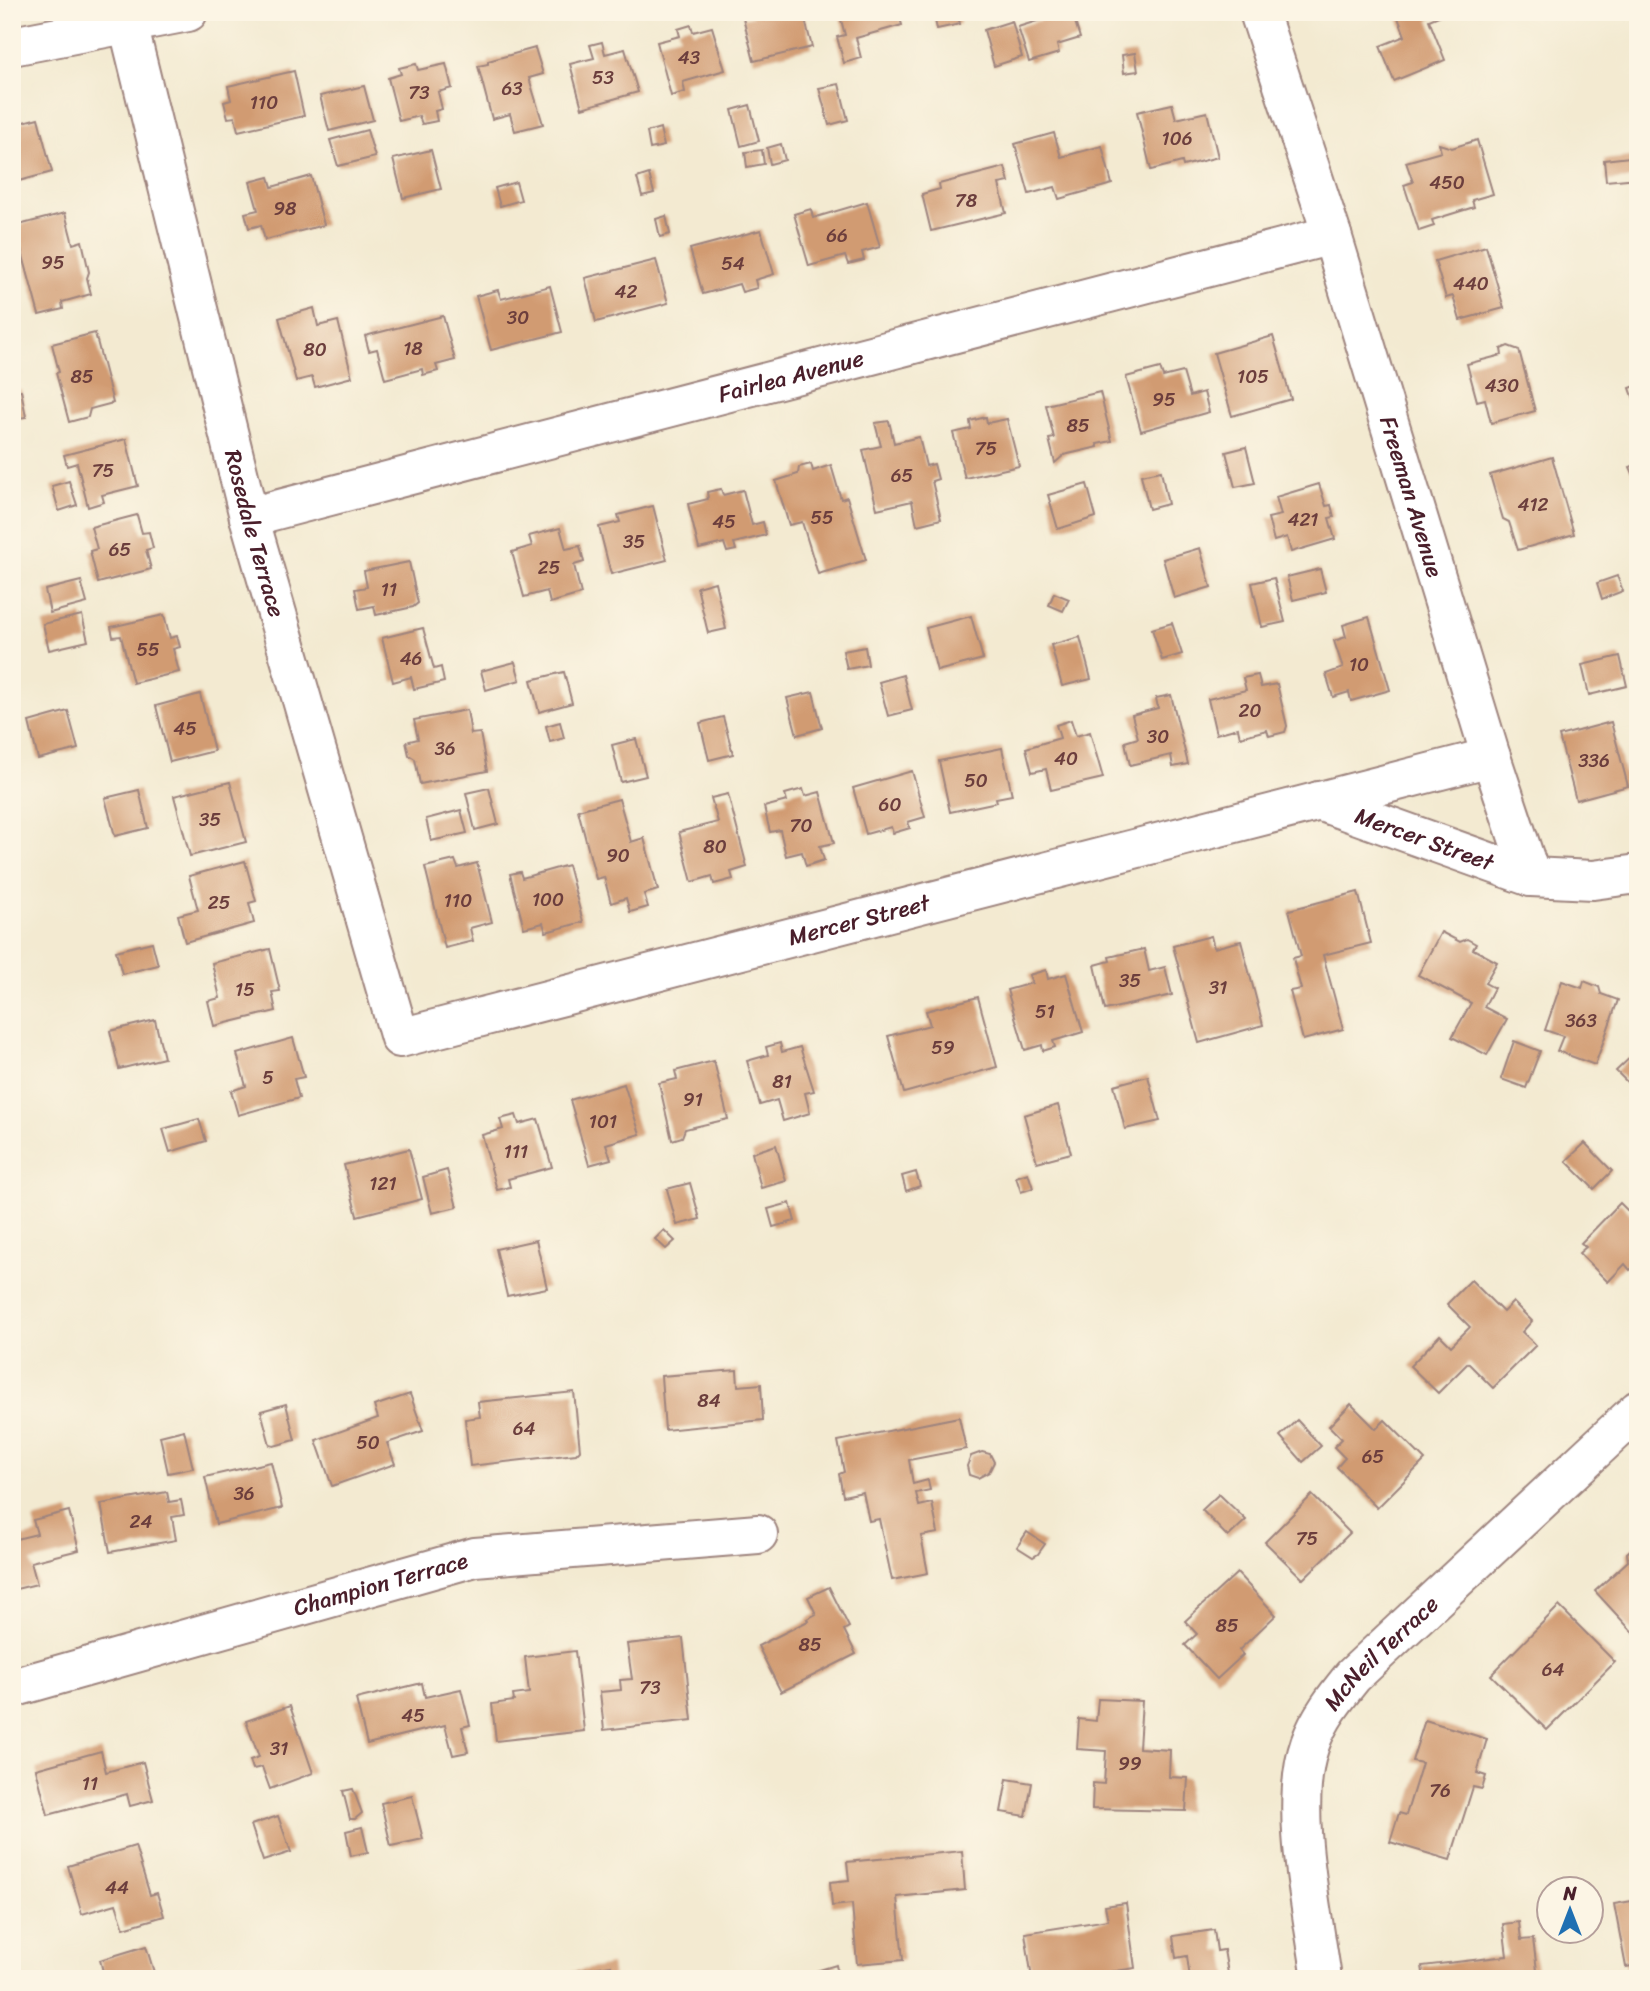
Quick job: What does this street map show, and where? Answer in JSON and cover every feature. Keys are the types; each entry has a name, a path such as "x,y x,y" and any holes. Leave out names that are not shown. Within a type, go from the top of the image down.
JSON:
{"street":[{"path":"12,46 188,12"},
{"name":"Freeman Avenue","path":"1259,12 1332,235 1491,757 1531,877"},
{"name":"Rosedale Terrace","path":"128,24 249,517 400,1038"},
{"name":"Fairlea Avenue","path":"249,517 1332,235"},
{"name":"Mercer Street","path":"400,1038 1491,757"},
{"name":"Mercer Street","path":"1320,801 1531,877"},
{"path":"1531,877 1593,880 1638,874"},
{"name":"McNeil Terrace","path":"1322,1979 1303,1839 1300,1785 1310,1744 1327,1708 1353,1676 1638,1410"},
{"name":"Champion Terrace","path":"12,1688 475,1558 758,1534"}],"building":[{"path":"766,12 803,12 812,47 754,61 743,18"},
{"path":"839,12 898,12 902,25 856,38 861,58 844,63 837,37 845,35"},
{"path":"933,12 957,12 960,24 937,29"},
{"path":"1072,12 1080,38 1057,45 1059,53 1029,62 1018,27"},
{"path":"1169,12 1184,12 1179,19"},
{"path":"1396,12 1448,12 1429,20 1445,60 1394,81 1380,46 1405,36"},
{"path":"1012,21 1022,57 994,66 984,30"},
{"path":"691,25 693,32 712,27 725,70 683,82 685,92 671,96 657,42 680,36 678,29"},
{"path":"602,42 605,54 625,49 638,92 582,108 570,64 594,58 590,45"},
{"path":"535,48 543,74 529,78 543,124 515,131 510,114 492,119 478,66"},
{"path":"1135,53 1138,71 1124,73 1122,55"},
{"path":"416,64 418,70 446,64 452,88 438,92 442,109 435,111 437,121 422,124 419,116 399,121 388,78 401,74 399,68"},
{"path":"294,71 304,116 238,131 235,117 228,118 224,102 231,100 228,86"},
{"path":"839,84 848,120 829,125 819,88"},
{"path":"364,86 373,120 329,131 320,96"},
{"path":"1172,104 1176,119 1207,112 1218,157 1183,166 1182,162 1151,170 1137,112"},
{"path":"750,105 759,141 741,146 732,110"},
{"path":"38,118 52,172 12,183 12,125"},
{"path":"660,128 664,146 650,149 647,132"},
{"path":"367,130 375,157 338,166 330,140"},
{"path":"1054,133 1061,157 1102,146 1112,184 1059,199 1055,187 1029,194 1015,144"},
{"path":"1477,140 1493,194 1472,200 1474,207 1432,220 1434,226 1419,231 1404,185 1413,182 1406,162 1441,152 1439,144 1452,148"},
{"path":"781,144 785,160 770,164 767,148"},
{"path":"431,150 441,189 403,198 393,159"},
{"path":"762,150 764,164 747,167 745,152"},
{"path":"1638,156 1638,178 1606,181 1604,160"},
{"path":"1005,167 1009,182 999,184 1006,213 931,231 922,194 940,189 939,184"},
{"path":"649,174 654,193 642,196 637,178"},
{"path":"311,176 324,225 265,240 261,225 249,228 245,213 258,210 250,182 269,177 272,187"},
{"path":"516,182 521,200 500,206 495,188"},
{"path":"867,202 880,247 862,252 864,260 848,264 845,256 809,266 794,214 811,209 813,218"},
{"path":"65,213 73,244 82,241 91,294 62,302 63,309 39,315 15,226"},
{"path":"666,216 670,234 660,237 656,219"},
{"path":"761,230 774,274 755,280 757,288 742,292 739,284 703,294 690,249"},
{"path":"1486,246 1504,308 1460,320 1453,296 1446,298 1435,261"},
{"path":"656,260 668,303 596,322 585,278"},
{"path":"550,286 562,332 491,350 476,296 498,290 501,299"},
{"path":"314,308 318,326 338,321 352,377 315,387 312,377 296,381 279,318"},
{"path":"443,316 455,360 436,365 438,371 423,375 422,369 385,379 377,349 369,351 365,336"},
{"path":"95,333 113,403 90,409 88,417 69,422 56,373 59,372 52,344"},
{"path":"1273,336 1291,399 1232,416 1214,353"},
{"path":"1508,346 1519,350 1535,411 1491,423 1485,399 1477,401 1467,364 1502,355 1501,349"},
{"path":"1160,368 1163,377 1183,372 1190,396 1204,392 1209,412 1141,431 1126,377"},
{"path":"1638,385 1638,401 1635,402 1630,388"},
{"path":"21,390 26,417 12,419 12,392"},
{"path":"1100,392 1112,441 1064,455 1055,463 1049,439 1054,438 1046,405"},
{"path":"986,417 987,423 1007,419 1019,466 965,478 953,433 971,429 970,421"},
{"path":"889,421 894,443 919,437 926,466 934,464 938,479 932,481 941,519 917,525 912,501 877,509 863,450 881,446 875,423"},
{"path":"126,439 138,486 102,495 104,502 88,507 77,463 67,466 64,455"},
{"path":"1246,447 1255,483 1235,487 1226,452"},
{"path":"1552,457 1574,534 1518,550 1509,522 1503,519 1490,475"},
{"path":"811,464 813,471 831,465 841,499 847,497 866,560 818,574 802,522 789,525 776,481 798,474 799,467"},
{"path":"1638,464 1638,484 1630,467"},
{"path":"1161,471 1168,504 1149,509 1141,475"},
{"path":"69,481 77,505 59,511 52,486"},
{"path":"1087,484 1096,517 1058,529 1048,495"},
{"path":"1319,484 1326,506 1331,505 1334,517 1329,518 1335,539 1291,552 1287,537 1274,541 1268,518 1281,515 1276,497"},
{"path":"721,489 723,495 743,490 752,525 763,522 766,535 734,543 736,550 727,552 724,543 699,549 688,504 708,499 707,492"},
{"path":"653,506 667,560 611,574 599,527 620,522 618,515"},
{"path":"137,515 142,533 149,532 153,548 146,550 151,569 98,583 90,551 97,549 91,527"},
{"path":"560,528 566,549 580,546 584,562 574,565 581,594 550,603 547,591 524,597 512,552 532,546 529,536"},
{"path":"1200,548 1211,587 1174,598 1163,559"},
{"path":"409,562 418,603 413,607 376,615 374,606 359,609 355,589 367,587 364,571"},
{"path":"1320,569 1326,592 1293,600 1287,577"},
{"path":"1617,576 1623,591 1602,599 1597,583"},
{"path":"1274,578 1285,622 1262,627 1252,583"},
{"path":"81,581 87,603 50,613 45,590"},
{"path":"715,582 726,629 708,633 697,587"},
{"path":"1054,593 1069,599 1063,611 1049,605"},
{"path":"82,615 88,641 49,650 43,624"},
{"path":"164,615 170,638 177,636 180,647 173,649 179,672 133,683 121,636 113,637 111,627"},
{"path":"971,616 983,659 937,671 926,628"},
{"path":"1369,617 1390,690 1351,701 1349,692 1333,697 1326,674 1343,668 1334,641 1346,637 1343,625"},
{"path":"1172,623 1182,654 1162,660 1152,629"},
{"path":"423,628 434,669 441,667 444,682 414,689 411,677 393,682 382,638"},
{"path":"1080,637 1091,679 1062,686 1051,645"},
{"path":"865,647 868,665 847,669 843,651"},
{"path":"1620,656 1627,686 1589,695 1582,665"},
{"path":"515,662 520,680 486,690 481,671"},
{"path":"564,672 572,703 539,712 531,680"},
{"path":"903,675 912,710 888,716 879,682"},
{"path":"1258,675 1261,687 1277,684 1287,726 1285,732 1269,736 1267,730 1240,737 1238,728 1216,734 1208,699 1246,690 1243,678"},
{"path":"813,692 822,728 797,735 787,698"},
{"path":"200,694 214,751 170,762 156,706"},
{"path":"1171,695 1188,764 1173,767 1171,755 1130,765 1125,742 1138,738 1132,715 1158,708 1156,698"},
{"path":"467,710 471,734 480,733 487,771 420,784 415,759 409,755 406,742 418,739 414,720"},
{"path":"68,711 78,749 38,759 29,722"},
{"path":"723,717 733,754 709,760 700,723"},
{"path":"1071,720 1076,736 1090,732 1103,778 1051,790 1046,769 1032,772 1026,748 1060,738 1056,725"},
{"path":"560,722 564,738 550,742 546,726"},
{"path":"1611,722 1628,786 1576,800 1559,736"},
{"path":"636,739 646,776 621,782 612,745"},
{"path":"1002,748 1012,795 996,798 997,802 950,812 939,761"},
{"path":"912,771 925,817 908,822 910,828 893,833 891,827 866,834 853,788"},
{"path":"230,782 246,842 190,856 174,796"},
{"path":"489,788 498,824 475,830 466,793"},
{"path":"803,789 805,796 820,792 834,843 820,846 824,860 806,866 802,852 786,856 780,830 770,832 764,807 787,801 785,794"},
{"path":"139,790 148,828 115,836 105,798"},
{"path":"728,794 747,867 731,872 733,879 714,884 712,876 692,882 679,832 718,822 711,798"},
{"path":"619,799 631,842 644,838 658,890 644,894 648,907 630,912 626,898 611,903 604,877 596,879 578,810"},
{"path":"461,810 467,833 431,841 426,819"},
{"path":"455,860 458,868 477,863 492,922 470,928 473,941 445,948 425,867"},
{"path":"245,861 256,901 249,903 254,923 185,942 178,915 198,910 189,876"},
{"path":"568,865 583,922 546,932 543,923 524,928 510,874 520,872 522,878"},
{"path":"1358,892 1371,943 1323,955 1343,1029 1303,1040 1290,991 1301,989 1293,958 1301,956 1289,910"},
{"path":"1441,932 1460,942 1467,939 1476,944 1473,949 1497,962 1485,983 1494,988 1484,1007 1507,1019 1487,1055 1452,1037 1471,1003 1418,975"},
{"path":"1211,936 1214,948 1241,941 1263,1025 1199,1043 1173,946"},
{"path":"152,942 158,965 122,974 116,951"},
{"path":"270,949 280,991 272,992 276,1011 214,1026 208,1001 220,998 212,963"},
{"path":"1144,949 1149,971 1165,967 1172,995 1105,1010 1095,965 1110,961 1109,957"},
{"path":"1046,970 1048,979 1066,974 1083,1032 1053,1041 1055,1047 1043,1051 1042,1045 1025,1050 1007,990 1032,983 1029,975"},
{"path":"1562,981 1582,988 1584,981 1599,987 1601,994 1618,1000 1595,1065 1557,1051 1563,1036 1545,1030"},
{"path":"978,997 997,1067 904,1093 888,1036 930,1025 926,1011"},
{"path":"155,1020 164,1058 119,1069 110,1031"},
{"path":"293,1038 304,1077 294,1079 299,1098 238,1115 231,1091 246,1086 237,1054"},
{"path":"1514,1041 1540,1051 1526,1088 1501,1079"},
{"path":"780,1043 782,1052 800,1047 814,1091 805,1093 810,1113 783,1121 777,1100 760,1105 747,1061 768,1055 766,1047"},
{"path":"1638,1050 1638,1093 1616,1071"},
{"path":"714,1061 728,1119 685,1129 682,1137 672,1140 659,1083 677,1079 675,1071"},
{"path":"1148,1076 1160,1121 1125,1129 1114,1085"},
{"path":"624,1084 640,1134 606,1144 611,1159 589,1165 570,1100"},
{"path":"1058,1105 1071,1153 1037,1162 1024,1115"},
{"path":"516,1115 519,1124 538,1119 552,1167 508,1179 510,1187 497,1190 482,1135 503,1129 500,1119"},
{"path":"199,1119 206,1141 170,1152 163,1129"},
{"path":"1585,1143 1612,1171 1594,1189 1566,1161"},
{"path":"776,1145 786,1181 761,1188 752,1153"},
{"path":"409,1149 422,1199 357,1216 344,1165"},
{"path":"447,1170 457,1207 432,1213 423,1177"},
{"path":"916,1172 920,1186 906,1191 902,1176"},
{"path":"1028,1173 1033,1188 1021,1192 1016,1177"},
{"path":"690,1183 700,1219 677,1225 667,1189"},
{"path":"790,1203 795,1221 773,1227 768,1209"},
{"path":"1620,1203 1638,1221 1638,1263 1630,1270 1625,1264 1608,1282 1579,1253 1586,1247 1581,1243"},
{"path":"664,1230 675,1241 666,1249 655,1239"},
{"path":"536,1240 547,1288 507,1296 496,1249"},
{"path":"1471,1280 1503,1312 1513,1302 1532,1321 1522,1332 1536,1345 1493,1388 1468,1363 1438,1393 1410,1366 1440,1335 1451,1346 1470,1327 1447,1304"},
{"path":"737,1370 738,1386 761,1384 763,1420 665,1430 661,1376"},
{"path":"574,1392 580,1450 576,1454 470,1466 465,1419 480,1417 478,1402"},
{"path":"410,1394 423,1431 387,1443 395,1464 332,1486 316,1440 378,1418 374,1406"},
{"path":"286,1404 295,1440 270,1445 261,1411"},
{"path":"1351,1404 1376,1429 1385,1420 1425,1460 1377,1508 1337,1467 1345,1458 1334,1447 1342,1439 1329,1426"},
{"path":"959,1417 966,1449 909,1460 913,1484 928,1480 930,1490 916,1493 919,1506 932,1503 938,1533 921,1536 928,1573 892,1580 879,1519 869,1521 863,1492 843,1496 839,1474 844,1472 838,1441"},
{"path":"1297,1420 1321,1446 1303,1462 1280,1436"},
{"path":"184,1430 193,1468 168,1473 160,1436"},
{"path":"982,1452 990,1454 994,1462 989,1472 978,1478 969,1475 967,1466 971,1456"},
{"path":"271,1462 282,1508 216,1524 205,1477"},
{"path":"167,1492 169,1502 181,1500 184,1515 172,1517 176,1540 110,1552 101,1504"},
{"path":"1219,1494 1246,1520 1228,1537 1202,1510"},
{"path":"1312,1495 1350,1533 1303,1579 1265,1542"},
{"path":"69,1511 79,1550 31,1562 37,1584 12,1590 12,1540 37,1534 33,1520"},
{"path":"1027,1532 1045,1544 1033,1557 1017,1547"},
{"path":"1638,1543 1638,1638 1595,1591 1628,1561 1627,1553"},
{"path":"1237,1573 1276,1615 1239,1650 1243,1655 1217,1679 1185,1645 1197,1634 1185,1621"},
{"path":"829,1587 849,1627 844,1630 856,1654 781,1692 758,1646 808,1621 807,1619 816,1614 808,1597"},
{"path":"1559,1606 1615,1662 1547,1730 1491,1675"},
{"path":"683,1638 692,1720 604,1730 600,1692 621,1690 620,1680 632,1679 627,1644"},
{"path":"575,1651 584,1731 496,1741 492,1704 514,1701 513,1695 529,1693 525,1657"},
{"path":"422,1683 425,1697 461,1689 470,1725 462,1727 468,1752 453,1755 445,1725 367,1744 356,1699"},
{"path":"1098,1699 1142,1701 1139,1748 1170,1750 1169,1777 1188,1778 1186,1811 1092,1809 1093,1783 1104,1784 1106,1751 1077,1749 1079,1719 1096,1721"},
{"path":"290,1706 313,1773 270,1789 262,1767 253,1769 250,1760 259,1757 246,1721"},
{"path":"1425,1720 1487,1739 1477,1773 1486,1776 1482,1789 1473,1787 1450,1860 1390,1842 1399,1813 1406,1815 1422,1763 1412,1761"},
{"path":"101,1751 106,1772 143,1762 153,1800 130,1806 127,1794 48,1815 36,1769"},
{"path":"1007,1779 1032,1783 1026,1816 1001,1812"},
{"path":"353,1789 362,1813 355,1819 350,1819 343,1791"},
{"path":"412,1796 423,1839 391,1846 381,1803"},
{"path":"278,1816 291,1852 263,1861 251,1825"},
{"path":"362,1827 368,1852 351,1856 346,1831"},
{"path":"135,1846 150,1895 157,1893 164,1916 124,1928 116,1904 82,1914 68,1866"},
{"path":"962,1851 965,1890 897,1897 903,1960 857,1964 852,1904 832,1906 830,1882 849,1880 847,1862"},
{"path":"1638,1900 1638,1965 1626,1967 1614,1904"},
{"path":"1126,1903 1135,1968 1097,1974 1098,1979 1032,1979 1025,1933 1108,1920 1105,1906"},
{"path":"1519,1922 1521,1940 1533,1939 1538,1978 1424,1979 1422,1966 1507,1956 1503,1924"},
{"path":"1214,1930 1217,1951 1224,1950 1229,1979 1190,1979 1187,1956 1176,1958 1173,1936"},
{"path":"146,1946 156,1979 105,1979 100,1960"},
{"path":"611,1965 613,1979 560,1979 560,1974"},
{"path":"836,1965 839,1979 814,1979 813,1972"}]}
